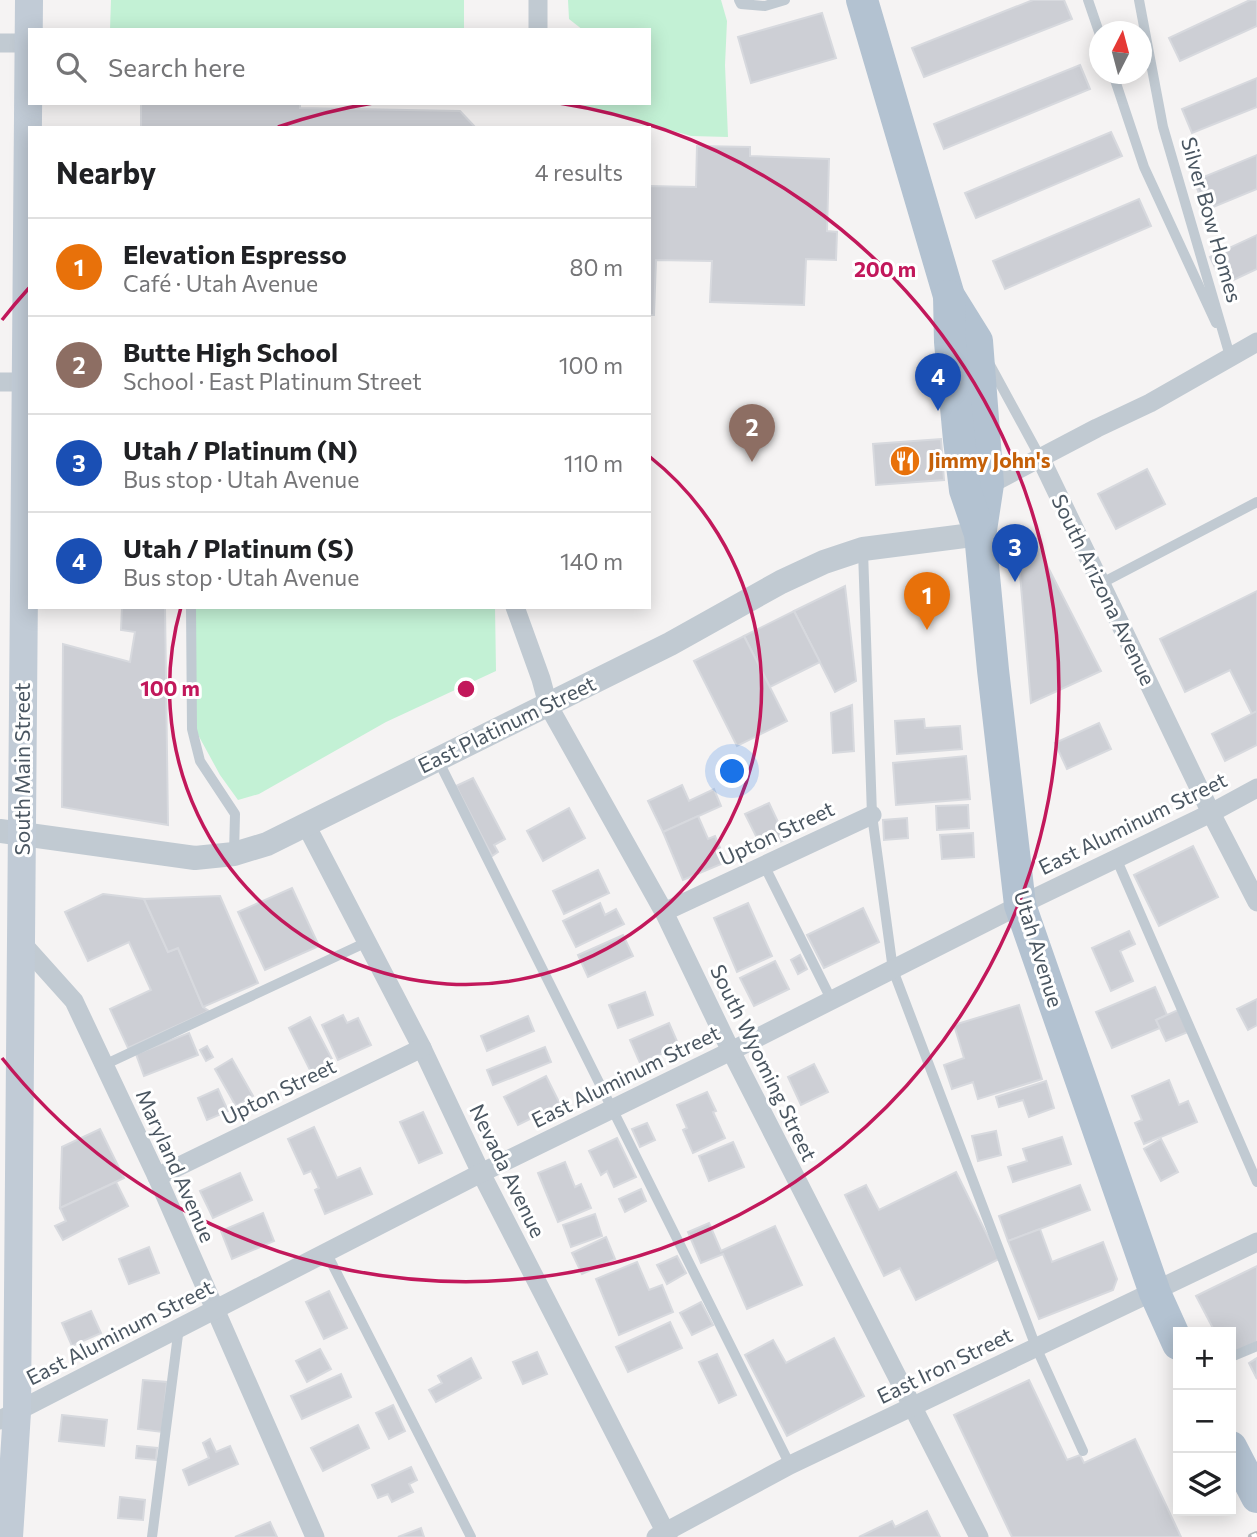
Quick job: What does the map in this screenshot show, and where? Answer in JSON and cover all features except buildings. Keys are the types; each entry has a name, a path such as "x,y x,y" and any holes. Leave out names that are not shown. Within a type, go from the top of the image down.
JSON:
{"main road":[{"name":"South Main Street","path":"29,0 29,28"},
{"name":"South Arizona Avenue","path":"862,0 948,296 977,341"},
{"name":"South Main Street","path":"9,1537 9,1416 22,943 11,833 19,382 28,77"},
{"name":"Utah Avenue","path":"948,296 953,380 965,489 978,491"},
{"name":"Utah Avenue","path":"977,341 980,534 1020,905 1154,1293 1173,1333"},
{"path":"1234,1453 1257,1497"}],"street":[{"path":"538,0 538,28"},
{"path":"0,43 28,43"},
{"path":"978,491 1150,403 1257,342"},
{"name":"South Arizona Avenue","path":"1040,457 1211,813 1257,902"},
{"name":"East Platinum Street","path":"11,833 195,858 234,854 267,844 670,644 781,582 824,562 863,549 980,534"},
{"name":"South Wyoming Street","path":"516,609 548,705 664,912 731,1051 979,1537"},
{"name":"East Aluminum Street","path":"9,1416 481,1173 1257,788"},
{"name":"Upton Street","path":"664,912 872,815"},
{"name":"Nevada Avenue","path":"306,825 422,1048 481,1173 663,1535"},
{"name":"Maryland Avenue","path":"22,943 74,1001 157,1177 213,1310 315,1537"},
{"name":"Upton Street","path":"157,1177 422,1048"},
{"name":"East Iron Street","path":"663,1535 790,1465 1257,1242"}],"lane":[{"path":"739,0 741,4 765,6 785,0"},
{"path":"1088,0 1095,21"},
{"name":"Silver Bow Homes","path":"1139,0 1163,127 1230,356"},
{"name":"Silver Bow Homes","path":"1115,84 1144,167 1230,356"},
{"name":"South Arizona Avenue","path":"977,341 1040,457"},
{"path":"1100,584 1257,502"},
{"path":"863,549 872,815 893,970 1036,1347 1083,1451"},
{"path":"191,609 192,729 200,761 235,814 234,854"},
{"path":"438,760 790,1465"},
{"path":"1116,858 1257,1182"},
{"path":"764,865 832,1001"},
{"path":"104,1065 367,942"},
{"path":"326,1252 471,1537"},
{"path":"152,1537 179,1327"},
{"path":"1236,1355 1257,1346"}],"green space":[{"path":"111,0 464,0 464,28 110,28"},
{"path":"568,0 721,0 727,21 725,65 728,137 691,136 582,105 651,105 651,28 580,28 569,19"},
{"path":"195,609 495,609 496,671 386,722 259,794 238,800 220,775 196,731"}],"railway":[{"path":"1252,1537 1257,1535"}],"place":[{"name":"Utah / Platinum (S)","path":"938,411"},
{"name":"Jimmy John's","path":"905,461"},
{"name":"Butte High School","path":"752,462"},
{"name":"Utah / Platinum (N)","path":"1015,582"},
{"name":"Elevation Espresso","path":"927,630"}]}
